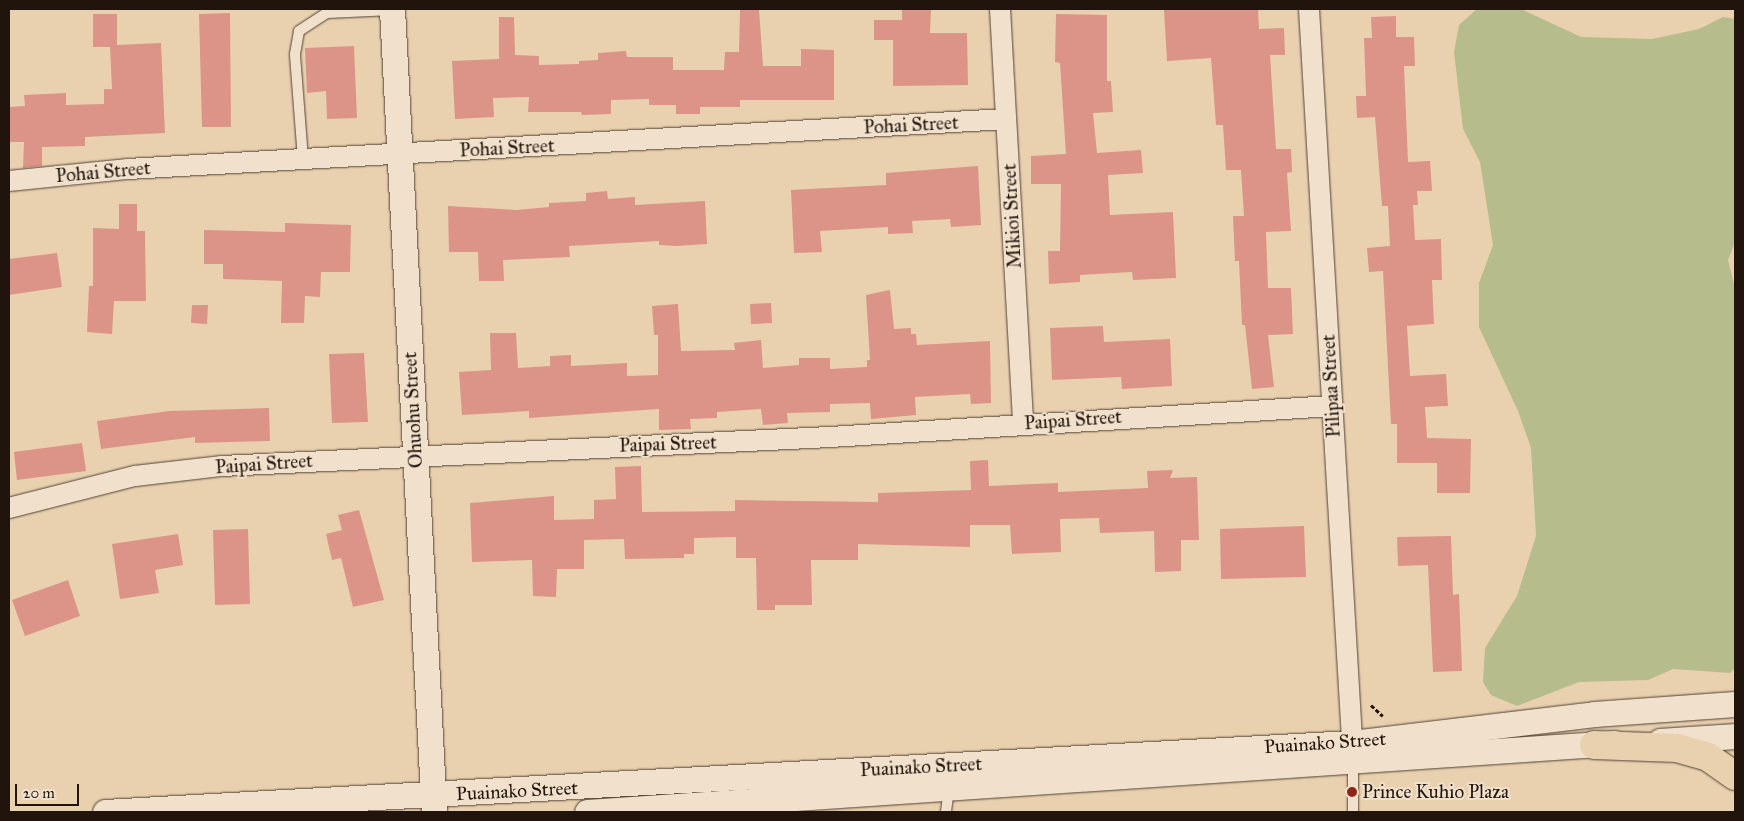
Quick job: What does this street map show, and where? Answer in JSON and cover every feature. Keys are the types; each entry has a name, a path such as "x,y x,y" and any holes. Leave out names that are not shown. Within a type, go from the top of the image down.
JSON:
{"highway":[{"path":"1594,745 1677,748 1708,757 1735,776"}],"street":[{"name":"Ohuohu Street","path":"392,9 402,154 415,455 434,804"},
{"name":"Mikioi Street","path":"1000,9 1023,423"},
{"name":"Pilipaa Street","path":"1309,9 1353,753"},
{"name":"Pohai Street","path":"9,181 87,172 1006,119"},
{"name":"Paipai Street","path":"9,508 135,476 222,466 415,455 830,437 1023,423 1332,406"},
{"name":"Puainako Street","path":"587,812 947,801 1353,753 1594,714 1735,704"},
{"name":"Puainako Street","path":"105,812 434,804 953,765 1594,745 1735,736"}],"lane":[{"path":"303,159 295,54 299,31 327,13 392,9"},
{"path":"1353,753 1353,812"},
{"path":"947,801 953,765"}],"path":[{"path":"1368,696 1378,713 1389,719"}],"green space":[{"path":"1477,9 1521,9 1581,37 1652,39 1699,29 1723,17 1735,19 1735,242 1728,260 1735,288 1735,668 1730,673 1673,669 1648,680 1579,682 1517,706 1491,695 1483,682 1485,648 1517,596 1536,536 1531,448 1518,411 1479,327 1479,283 1493,245 1480,162 1463,129 1454,52 1459,25"}],"building":[{"path":"740,9 759,9 763,66 801,66 801,49 834,50 834,100 740,100 740,107 700,107 700,114 676,114 676,105 649,105 649,99 611,100 611,114 582,115 581,112 528,112 529,97 493,98 494,117 455,119 452,61 499,59 499,17 514,17 515,55 539,56 539,65 579,64 579,61 598,60 598,53 626,51 627,57 673,57 673,70 724,70 725,52 739,52"},
{"path":"902,9 931,9 930,33 967,33 968,85 893,86 893,40 874,40 874,20 902,20"},
{"path":"1164,9 1258,9 1259,29 1284,28 1285,55 1270,55 1276,149 1291,149 1292,172 1287,173 1291,231 1266,232 1268,288 1291,288 1293,334 1268,335 1274,387 1252,389 1245,325 1242,325 1239,261 1235,261 1233,216 1244,216 1241,170 1226,170 1223,125 1216,125 1211,58 1167,61"},
{"path":"230,13 231,127 202,127 199,14"},
{"path":"93,14 117,14 117,45 161,43 165,133 85,137 85,146 42,147 42,166 23,168 24,142 10,142 9,107 25,106 24,95 66,93 66,105 104,104 104,89 112,89 110,47 93,47"},
{"path":"1056,14 1107,15 1107,81 1111,81 1113,112 1093,113 1097,153 1141,150 1143,173 1108,175 1110,215 1173,212 1176,278 1133,280 1132,272 1080,275 1080,282 1049,284 1048,251 1060,251 1061,184 1031,184 1031,156 1066,154 1060,63 1055,62"},
{"path":"1396,16 1396,37 1414,37 1415,66 1404,66 1408,162 1430,161 1432,191 1417,191 1418,205 1413,205 1415,240 1441,239 1442,280 1432,280 1434,324 1407,326 1410,376 1446,374 1448,406 1425,407 1427,438 1471,439 1470,493 1437,493 1437,463 1397,463 1397,424 1391,424 1383,271 1369,272 1367,248 1390,246 1388,206 1382,206 1375,117 1357,118 1356,96 1366,96 1364,38 1372,38 1371,17"},
{"path":"354,46 357,118 327,119 326,91 307,93 305,48"},
{"path":"978,166 981,225 951,227 950,219 912,221 913,233 888,234 888,227 820,231 822,252 794,253 791,190 886,185 886,173"},
{"path":"607,191 608,199 635,197 635,205 705,201 707,244 659,245 659,241 569,246 570,257 503,260 504,281 479,281 478,252 449,252 448,206 517,210 549,207 549,203 586,201 586,193"},
{"path":"119,204 137,204 137,231 145,231 146,301 114,301 112,334 87,332 89,286 93,286 93,228 119,229"},
{"path":"285,223 351,225 350,272 321,272 320,297 305,296 304,323 281,323 282,281 223,279 223,264 204,264 204,230 285,232"},
{"path":"57,253 62,287 9,295 9,259"},
{"path":"890,290 894,329 911,328 911,334 916,334 917,345 990,341 991,403 971,404 970,394 915,397 916,415 871,419 870,403 830,404 830,412 787,413 788,423 763,425 761,409 717,412 717,418 690,419 691,429 659,430 659,409 529,418 529,411 462,415 459,372 491,370 490,333 516,333 518,368 550,366 550,356 571,355 571,366 627,363 627,376 658,375 658,335 654,335 652,306 678,304 681,351 735,350 734,343 761,340 763,368 799,365 799,358 830,358 830,369 867,367 867,360 870,360 866,295"},
{"path":"771,303 772,323 751,324 750,304"},
{"path":"192,305 208,305 207,324 191,323"},
{"path":"1103,326 1104,342 1170,339 1172,386 1122,389 1121,377 1052,380 1050,328"},
{"path":"364,353 368,422 332,423 329,354"},
{"path":"269,408 270,441 195,443 195,437 101,449 97,421 169,411"},
{"path":"82,443 86,471 17,480 14,452"},
{"path":"988,460 989,486 1058,483 1058,492 1148,488 1147,471 1173,470 1170,478 1197,477 1199,540 1181,540 1181,571 1155,572 1154,531 1100,533 1099,518 1060,519 1061,552 1012,554 1010,525 970,525 970,547 858,544 858,560 811,560 812,605 775,605 775,610 757,610 756,558 736,558 736,537 694,538 694,554 684,554 684,558 625,559 624,539 584,540 584,569 557,569 556,597 533,596 532,560 472,562 470,503 554,496 554,520 594,519 594,500 616,499 615,467 641,466 642,512 735,511 735,500 878,502 878,493 971,490 970,461"},
{"path":"359,510 384,600 353,607 341,558 332,560 326,534 342,530 338,515"},
{"path":"1304,526 1306,577 1221,579 1220,529"},
{"path":"248,529 250,604 215,605 213,530"},
{"path":"178,534 183,565 155,570 159,593 120,599 112,544"},
{"path":"1451,536 1453,595 1459,594 1462,671 1433,672 1428,565 1398,566 1397,537"},
{"path":"68,580 80,616 25,636 12,600"}],"place":[{"name":"Prince Kuhio Plaza","path":"1352,792"}]}
